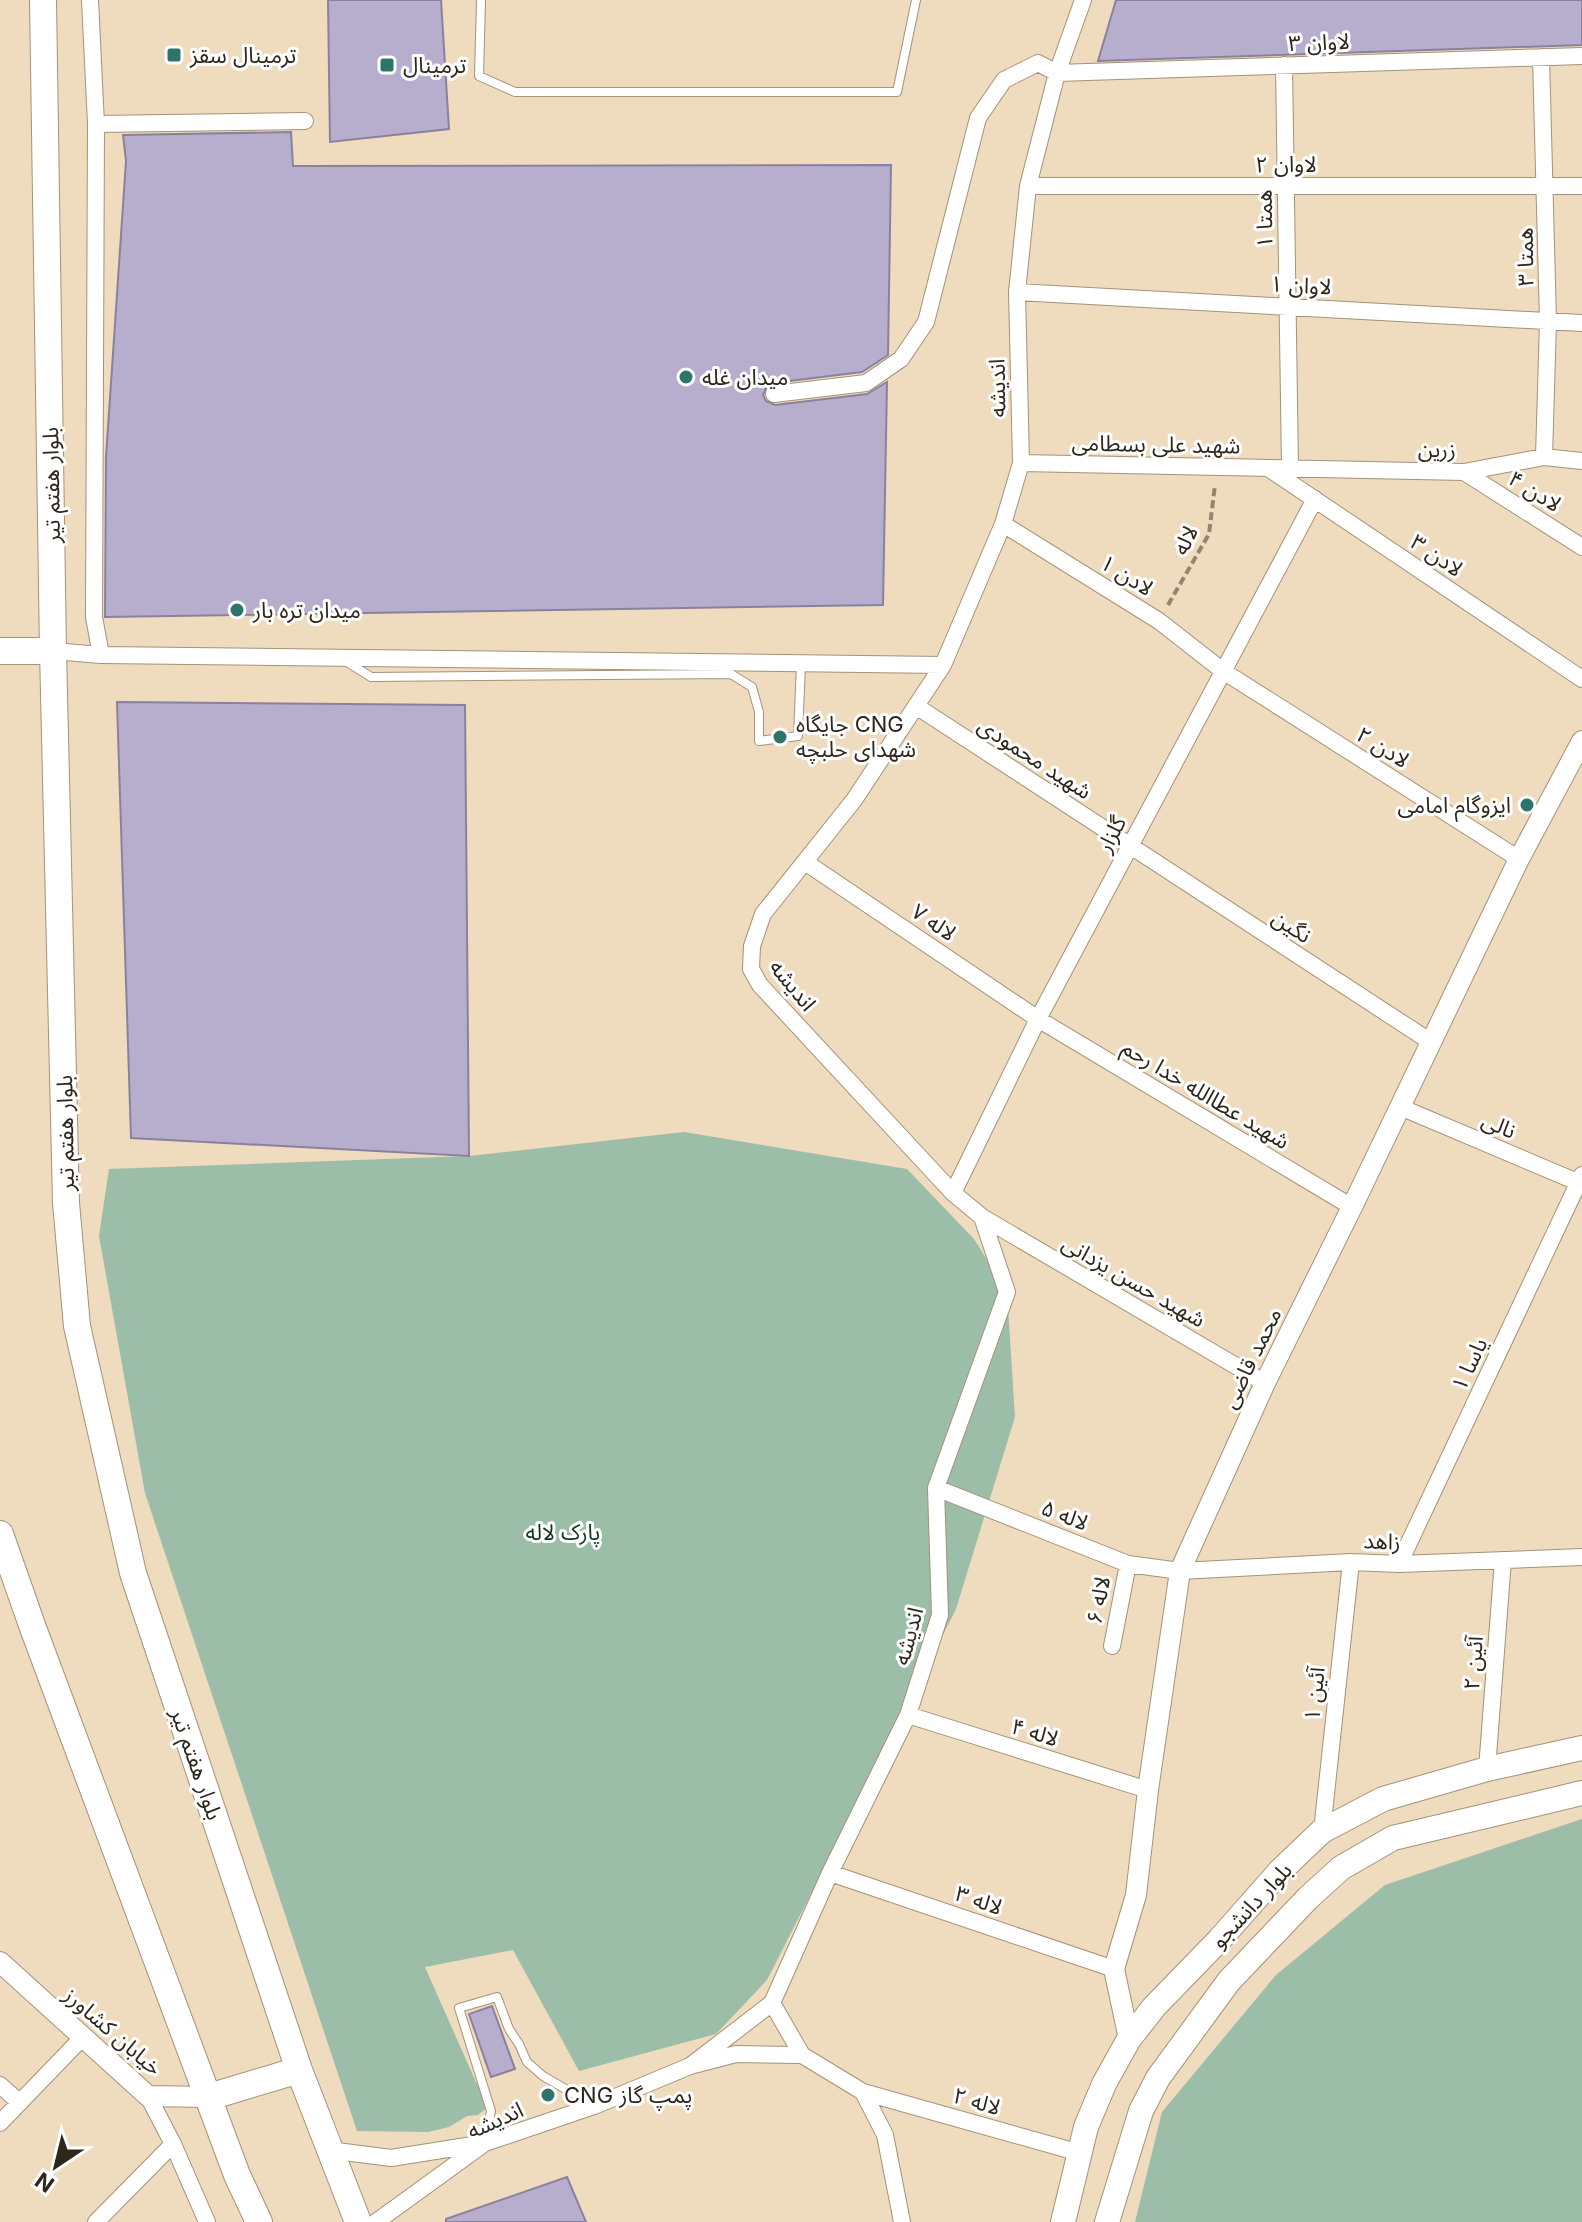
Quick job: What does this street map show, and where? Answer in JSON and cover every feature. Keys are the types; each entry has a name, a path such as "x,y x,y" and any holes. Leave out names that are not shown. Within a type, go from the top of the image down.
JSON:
{"main road":[{"name":"بلوار هفتم تیر","path":"43,0 53,651 66,1203 77,1326 133,1573 299,2070 358,2222"},
{"path":"0,651 53,651"},
{"path":"0,1534 237,2175 259,2222"},
{"name":"بلوار دانشجو","path":"1063,2222 1086,2127 1104,2084 1129,2039 1154,2007 1280,1871 1322,1831 1383,1799 1487,1769 1582,1748"},
{"name":"بلوار دانشجو","path":"1107,2222 1141,2111 1158,2078 1229,1981 1341,1868 1393,1838 1582,1793"},
{"path":"209,2097 299,2070"}],"street":[{"path":"90,0 96,124 94,617 101,655"},
{"name":"اندیشه","path":"772,2003 830,1873 908,1715 940,1615 936,1488 1007,1292 982,1217 953,1193 760,985 751,969 752,946 763,914 854,800 943,665 1003,524 1021,463 1017,292 1028,186 1057,73 1083,0"},
{"name":"لاوان ۳","path":"774,394 866,383 901,359 926,322 978,118 1004,80 1038,63 1057,73 1582,56"},
{"name":"همتا ۳","path":"1541,57 1548,321 1544,457"},
{"name":"همتا ۱","path":"1284,65 1290,468"},
{"path":"96,124 305,121"},
{"name":"لاوان ۲","path":"1028,186 1582,186"},
{"name":"لاوان ۱","path":"1017,292 1582,323"},
{"name":"زرین","path":"1290,468 1464,472 1544,457 1582,461"},
{"name":"شهید علی بسطامی","path":"1021,463 1290,468"},
{"name":"لادن ۳","path":"1267,468 1582,679"},
{"name":"لادن ۴","path":"1464,472 1582,547"},
{"name":"گلزار","path":"953,1193 1038,1019 1315,499"},
{"name":"لادن ۱","path":"1003,524 1159,621 1223,671"},
{"path":"53,651 101,655 943,665"},
{"name":"لادن ۲","path":"1223,671 1519,859"},
{"name":"شهید محمودی","path":"916,706 1129,846"},
{"name":"محمد قاضی","path":"1129,2039 1114,1969 1136,1895 1180,1571 1265,1383 1519,859 1582,741"},
{"name":"نگین","path":"1129,846 1431,1042"},
{"name":"لاله ۷","path":"805,862 1038,1019"},
{"name":"شهید عطاالله خدا رحم","path":"1038,1019 1352,1207"},
{"name":"نالی","path":"1400,1107 1581,1180"},
{"name":"یاسا ۱","path":"1399,1564 1581,1180"},
{"name":"شهید حسن یزدانی","path":"982,1217 1265,1383"},
{"name":"لاله ۵","path":"936,1488 1128,1564 1180,1571"},
{"name":"زاهد","path":"1180,1571 1351,1562 1399,1564 1582,1557"},
{"name":"آئین ۲","path":"1487,1769 1503,1560"},
{"name":"آئین ۱","path":"1322,1831 1351,1562"},
{"name":"لاله ۶","path":"1112,1646 1128,1564"},
{"name":"لاله ۴","path":"908,1715 1148,1790"},
{"name":"لاله ۳","path":"830,1873 1114,1969"},
{"name":"خیابان کشاورز","path":"0,1962 148,2096 209,2097"},
{"path":"690,2066 772,2003 802,2055"},
{"path":"0,2123 82,2038"},
{"path":"690,2066 736,2054 802,2055"},
{"name":"لاله ۲","path":"802,2055 863,2092 1080,2153"},
{"name":"اندیشه","path":"376,2222 485,2143 594,2106 690,2066"},
{"path":"0,2085 19,2102"},
{"path":"863,2092 885,2135 902,2222"},
{"path":"148,2096 207,2222"},
{"path":"329,2150 391,2158 485,2143"},
{"path":"96,2222 173,2144"}],"lane":[{"path":"481,0 479,76 515,92 897,92 916,0"},
{"path":"336,656 371,677 731,674 752,687 759,712 759,741 798,736 801,663"},
{"path":"485,2143 491,2111 459,2008 497,1997 509,2029 527,2062 543,2076 594,2106"}],"path":[{"name":"لاله","path":"1159,621 1209,534 1217,467"}],"green space":[{"name":"پارک لاله","path":"684,1132 907,1169 974,1239 1007,1292 1015,1417 956,1609 767,1980 716,2034 579,2071 513,1950 425,1967 489,2106 478,2115 467,2116 449,2127 428,2132 357,2131 145,1493 99,1236 109,1169 469,1156"},
{"path":"1582,1819 1582,2222 1135,2222 1162,2112 1276,1975 1385,1885"}],"building":[{"name":"ترمینال","path":"328,0 441,0 449,129 330,142"},
{"path":"1116,0 1582,0 1582,45 1098,61"},
{"path":"291,132 293,166 891,165 888,355 862,372 773,383 767,386 763,395 766,401 775,405 867,394 887,382 883,605 105,617 106,457 126,161 123,135"},
{"path":"117,702 465,705 469,1156 131,1138"},
{"path":"492,2006 515,2069 491,2077 469,2014"},
{"path":"567,2177 586,2222 446,2222 446,2219"}],"place":[{"name":"ترمینال سقز","path":"174,55"},
{"name":"ترمینال","path":"387,65"},
{"name":"میدان غله","path":"686,377"},
{"name":"میدان تره بار","path":"237,610"},
{"name":"جایگاه CNG شهدای حلبچه","path":"780,737"},
{"name":"ایزوگام امامی","path":"1527,805"},
{"name":"CNG پمپ گاز","path":"548,2095"}]}
